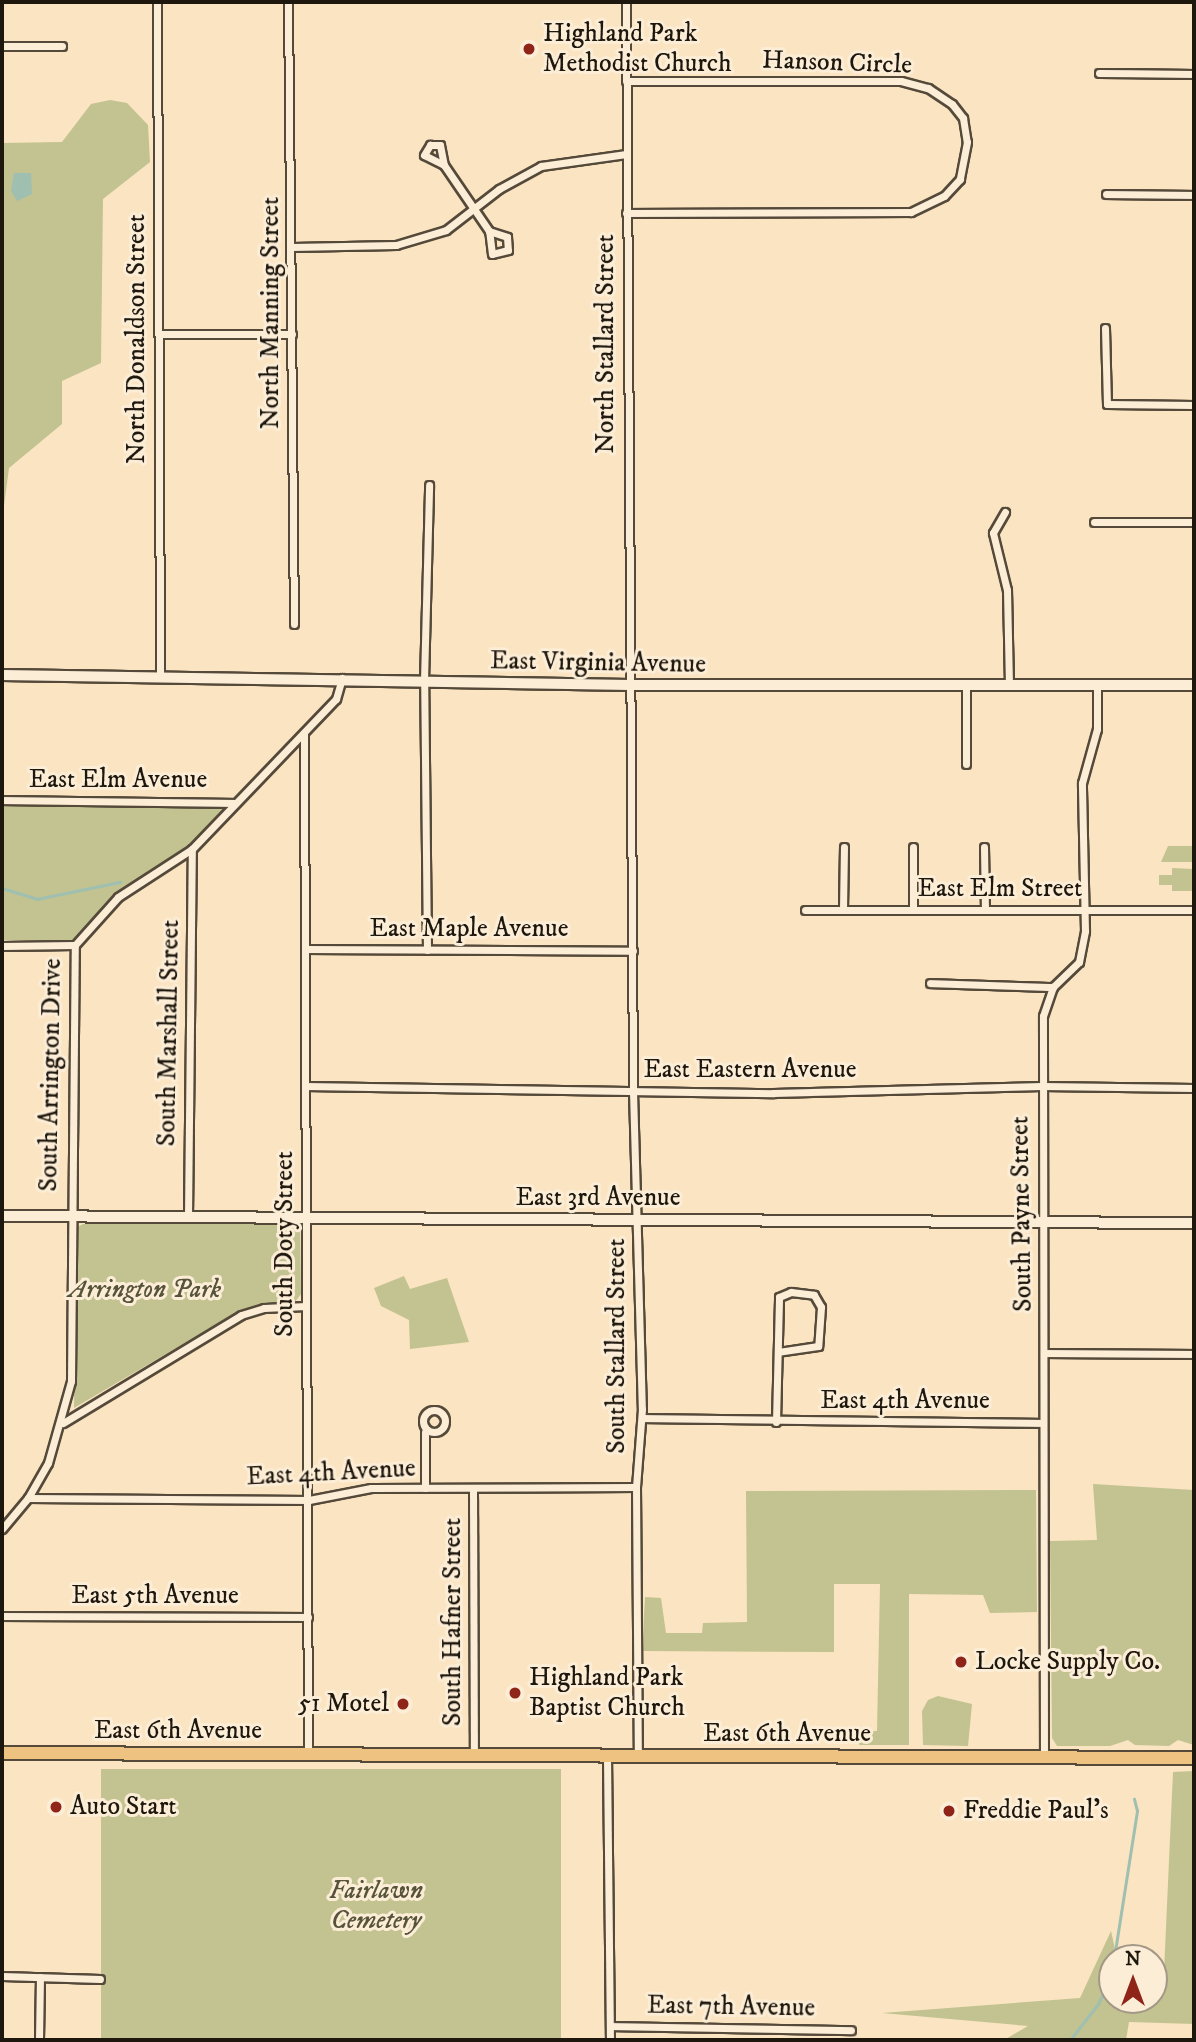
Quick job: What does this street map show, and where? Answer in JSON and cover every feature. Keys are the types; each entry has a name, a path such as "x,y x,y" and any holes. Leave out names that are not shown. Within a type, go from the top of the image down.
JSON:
{"main road":[{"name":"East 6th Avenue","path":"2,1753 1194,1758"}],"street":[{"name":"North Donaldson Street","path":"157,2 160,676"},
{"name":"North Manning Street","path":"288,2 293,624"},
{"name":"North Stallard Street","path":"626,2 630,685"},
{"path":"2,46 62,46"},
{"path":"1099,74 1194,74"},
{"name":"Hanson Circle","path":"626,81 901,81 928,88 952,104 964,118 967,142 960,179 944,196 911,212 626,213"},
{"path":"292,247 396,244 446,230 474,211 499,189 541,166 626,154"},
{"path":"444,166 489,231"},
{"path":"1106,194 1194,195"},
{"path":"1105,328 1107,404 1194,405"},
{"path":"159,334 292,334"},
{"path":"427,950 424,681 429,485"},
{"path":"1005,512 993,533 1007,590 1009,684"},
{"path":"1094,522 1194,522"},
{"name":"East Virginia Avenue","path":"2,675 342,678 630,685 1194,685"},
{"name":"South Arrington Drive","path":"2,1529 28,1498 63,1423 71,1381 70,1217 75,945 118,897 192,849 336,699 342,678"},
{"path":"966,684 966,764"},
{"name":"South Payne Street","path":"1044,1758 1045,1353 1041,1223 1043,1016 1053,987 1079,961 1084,910 1082,783 1097,729 1097,684"},
{"name":"South Stallard Street","path":"630,685 633,1091 642,1418 636,1487 638,1756"},
{"name":"South Doty Street","path":"304,733 308,1755"},
{"name":"East Elm Avenue","path":"2,800 234,803"},
{"path":"843,911 844,847"},
{"path":"913,847 913,910"},
{"path":"984,847 985,910"},
{"name":"South Marshall Street","path":"188,1217 192,849"},
{"name":"East Elm Street","path":"805,910 1194,910"},
{"path":"2,946 75,945"},
{"name":"East Maple Avenue","path":"305,949 633,951"},
{"path":"930,983 1053,987"},
{"name":"East Eastern Avenue","path":"305,1086 773,1093 1042,1086 1194,1088"},
{"name":"East 3rd Avenue","path":"2,1216 1194,1223"},
{"path":"776,1422 778,1352 781,1294 814,1295 821,1307 818,1346 778,1352"},
{"path":"63,1423 241,1315 264,1308 306,1306"},
{"path":"1045,1353 1194,1354"},
{"name":"East 4th Avenue","path":"642,1418 776,1422 1043,1423"},
{"path":"425,1432 425,1488"},
{"name":"East 4th Avenue","path":"28,1498 309,1500 371,1488 636,1487"},
{"name":"South Hafner Street","path":"473,1488 474,1755"},
{"name":"East 5th Avenue","path":"2,1616 308,1617"},
{"path":"607,1756 610,2040"},
{"path":"2,1976 100,1979"},
{"path":"38,2040 40,1977"},
{"name":"East 7th Avenue","path":"610,2026 851,2030"}],"green space":[{"path":"110,100 127,103 148,125 150,162 103,199 101,363 62,381 62,424 9,468 2,521 2,143 62,142 91,104"},
{"path":"211,803 230,807 191,845 115,895 73,940 2,940 2,806"},
{"path":"1168,846 1192,846 1192,862 1161,862"},
{"path":"1172,868 1194,869 1194,891 1172,891 1172,885 1159,885 1159,875 1172,875"},
{"name":"Arrington Park","path":"83,1224 300,1224 301,1294 295,1302 264,1304 239,1311 74,1408 76,1228"},
{"path":"404,1276 410,1289 447,1278 469,1342 410,1349 409,1320 381,1306 374,1288"},
{"path":"1093,1484 1194,1490 1194,1745 1178,1740 1169,1746 1135,1745 1128,1740 1110,1746 1057,1746 1052,1738 1050,1541 1097,1540"},
{"path":"1036,1490 1037,1612 990,1613 983,1595 909,1594 909,1745 860,1745 852,1739 852,1732 877,1731 880,1584 834,1584 834,1652 642,1651 645,1597 661,1598 666,1633 702,1633 703,1623 747,1622 746,1491"},
{"path":"938,1696 972,1704 968,1746 923,1745 922,1711 928,1700"},
{"name":"Fairlawn Cemetery","path":"101,1769 561,1769 561,2040 101,2040"},
{"path":"1194,1771 1194,2024 1129,2022 1126,2040 1004,2040 1028,2026 882,2013 1080,1998 1098,1959 1098,2014 1168,2014 1168,1944 1165,1944 1173,1772"},
{"path":"1111,1931 1114,1944 1105,1944"}],"shaded area":[{"path":"14,173 31,173 32,194 17,201 11,191"}],"waterway":[{"path":"2,888 37,899 120,882"},
{"path":"1116,1944 1137,1811 1134,1799"},
{"path":"1070,2040 1098,2004"}],"place":[{"name":"Highland Park Methodist Church","path":"529,49"},
{"name":"Locke Supply Co.","path":"961,1662"},
{"name":"Highland Park Baptist Church","path":"515,1693"},
{"name":"51 Motel","path":"403,1704"},
{"name":"Auto Start","path":"56,1807"},
{"name":"Freddie Paul's","path":"949,1811"}]}
